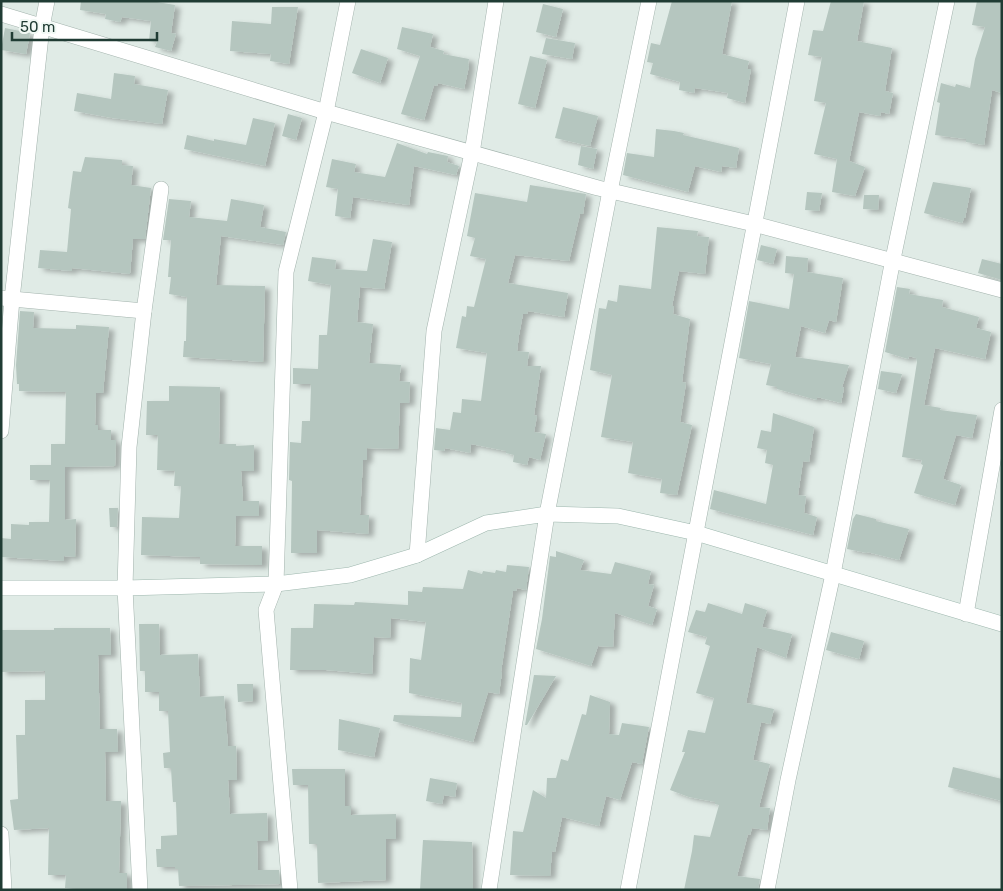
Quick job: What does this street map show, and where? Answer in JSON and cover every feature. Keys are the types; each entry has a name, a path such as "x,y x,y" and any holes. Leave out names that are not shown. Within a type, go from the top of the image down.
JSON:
{"street":[{"path":"1,431 6,299 42,26 48,1"},
{"path":"290,890 266,610 276,584 286,272 326,112 348,1"},
{"path":"417,555 434,331 472,153 496,1"},
{"path":"489,890 547,514 610,191 650,1"},
{"path":"628,890 797,1"},
{"path":"767,890 788,780 833,574 892,259 947,1"},
{"path":"1,14 326,112 472,153 610,191 754,224 892,259 1002,290"},
{"path":"140,890 125,588 129,446 144,311 161,189"},
{"path":"6,299 144,311"},
{"path":"966,614 1002,410"},
{"path":"1,588 125,588 276,584 350,575 417,555 486,523 547,514 618,516 696,533 1002,624"},
{"path":"1,834 4,890"}],"building":[{"path":"81,1 151,1 175,5 171,33 176,34 171,51 155,47 157,42 149,41 151,21 122,17 120,22 105,19 106,14 80,10"},
{"path":"672,1 732,1 722,54 749,61 747,69 751,69 745,103 727,98 728,93 695,88 694,93 679,90 680,82 650,74 653,63 647,62 651,43 660,45"},
{"path":"831,1 864,1 857,41 892,48 885,91 893,93 889,114 881,112 880,116 859,112 849,161 865,167 855,196 832,192 837,159 814,154 826,103 814,101 822,57 808,55 813,30 823,31"},
{"path":"977,1 1002,1 1002,93 992,90 984,145 966,142 966,139 935,135 940,103 937,102 941,83 955,87 956,84 970,88 975,59 985,27 972,25"},
{"path":"543,4 563,9 556,37 536,32"},
{"path":"272,7 298,7 289,64 270,61 271,54 230,51 232,21 271,24"},
{"path":"402,27 433,34 430,47 444,51 443,54 469,59 464,89 438,83 437,86 434,85 424,120 401,114 420,56 397,49"},
{"path":"5,28 30,33 26,54 1,50"},
{"path":"546,38 575,43 572,59 542,54"},
{"path":"361,49 388,58 380,83 352,73"},
{"path":"530,56 547,60 535,108 518,104"},
{"path":"114,73 135,76 134,84 168,90 162,124 74,111 77,93 111,99"},
{"path":"563,107 598,116 590,146 555,138"},
{"path":"288,114 302,118 296,140 282,136"},
{"path":"253,118 275,123 265,166 184,149 187,135 246,145"},
{"path":"656,129 684,133 683,135 739,148 736,168 722,166 721,172 695,166 688,192 623,175 627,153 654,157"},
{"path":"397,143 427,154 428,152 448,156 447,162 459,166 456,175 414,166 409,205 353,197 350,218 335,216 338,189 326,187 332,159 356,164 354,172 385,177"},
{"path":"581,146 597,149 593,169 578,165"},
{"path":"85,157 122,160 122,165 133,166 131,185 151,188 145,239 133,239 130,274 72,268 72,271 38,268 40,250 67,252 71,209 68,208 73,171 81,172"},
{"path":"933,182 971,188 965,218 962,223 924,213"},
{"path":"530,185 586,194 583,214 580,214 569,261 515,255 508,283 568,293 564,317 528,311 527,314 523,314 519,335 517,351 529,352 527,366 541,366 534,415 537,416 534,432 546,434 540,460 529,457 527,465 513,462 514,455 506,453 506,451 471,444 470,453 445,448 444,451 434,450 436,428 450,430 453,412 461,413 462,399 481,401 487,353 456,348 462,316 466,317 467,306 474,307 486,259 470,256 475,238 467,236 475,193 527,202"},
{"path":"807,192 822,193 819,211 805,210"},
{"path":"864,195 879,195 878,210 863,209"},
{"path":"169,199 191,201 189,217 227,221 231,199 264,205 260,227 286,232 283,245 221,236 216,285 265,286 263,362 183,357 184,341 186,341 187,297 169,294 171,277 168,277 171,240 163,240"},
{"path":"657,227 698,231 697,236 709,237 705,274 679,271 672,306 674,306 673,314 690,319 682,382 686,383 680,422 692,425 677,495 660,493 662,479 628,473 633,442 601,437 612,375 590,370 599,308 606,309 608,300 617,302 619,285 651,289"},
{"path":"373,239 392,242 384,289 360,287 357,322 373,324 369,363 401,365 399,381 410,382 409,403 400,403 398,449 367,448 367,460 363,460 360,515 369,515 368,534 317,530 317,553 291,553 292,481 289,480 290,442 301,443 302,421 310,421 311,384 293,384 293,368 318,369 319,335 327,335 331,285 308,281 312,257 336,260 335,269 367,271"},
{"path":"761,245 777,249 773,264 757,260"},
{"path":"786,256 808,258 807,272 843,278 836,322 829,320 825,333 801,326 795,357 849,365 842,387 844,388 841,403 817,397 817,400 766,385 771,364 739,358 749,301 789,309 794,274 785,273"},
{"path":"982,259 1002,264 1002,280 978,273"},
{"path":"897,287 910,289 909,294 943,300 942,307 979,317 976,328 991,332 985,359 935,348 924,405 941,408 940,410 977,415 972,438 956,435 943,479 961,485 955,505 914,493 923,465 921,464 922,460 902,457 917,362 916,358 909,356 908,359 885,352"},
{"path":"20,311 34,312 33,328 76,329 76,325 109,327 103,393 96,393 95,425 98,425 98,430 111,430 111,440 116,440 115,466 65,467 65,520 76,519 75,557 64,556 64,561 1,557 1,538 11,539 11,524 29,525 29,522 49,522 50,480 30,480 30,465 51,465 51,444 65,444 66,392 19,391 16,365"},
{"path":"881,371 902,374 896,393 878,389"},
{"path":"169,386 220,387 219,444 236,444 236,446 254,445 254,471 241,471 243,501 259,501 259,516 236,516 235,546 262,546 262,565 200,564 200,557 141,555 142,517 179,518 181,486 174,486 175,471 157,470 158,435 146,435 147,401 169,401"},
{"path":"773,413 814,427 809,462 803,461 798,495 806,496 804,513 817,517 813,535 710,509 714,490 766,504 773,465 765,463 767,450 757,448 761,430 771,432"},
{"path":"109,508 118,508 117,527 110,527"},
{"path":"856,514 909,529 899,560 847,549 853,519"},
{"path":"556,551 584,560 580,570 611,574 615,562 651,571 648,584 654,585 648,606 657,609 652,625 615,613 613,647 598,646 591,666 536,649 550,556 556,557"},
{"path":"507,565 529,567 526,590 517,588 516,591 513,591 499,694 488,692 473,742 393,721 394,715 461,717 462,703 409,693 410,658 421,660 426,622 391,618 390,638 374,637 372,674 326,670 290,670 291,628 313,628 314,604 354,605 355,602 408,605 408,591 422,592 423,587 463,589 468,570 482,574 483,571 495,573 496,570 506,572"},
{"path":"708,603 742,614 745,603 767,610 762,627 792,634 786,658 757,647 746,703 774,709 770,724 761,722 753,760 770,764 759,807 770,808 767,830 752,828 750,835 748,834 737,876 760,879 758,890 684,890 694,835 710,837 719,805 715,804 715,802 689,797 670,790 685,752 682,752 688,730 705,733 714,698 696,693 710,646 705,644 707,637 688,632 696,610 705,612"},
{"path":"139,624 159,624 160,655 198,654 200,697 224,696 228,746 236,746 237,780 228,780 230,814 267,813 268,841 257,841 258,870 279,870 280,884 179,886 178,869 175,869 175,867 157,867 156,849 161,849 161,836 177,835 176,802 173,802 171,768 164,768 163,753 170,752 168,711 159,711 159,692 145,692 145,671 140,671"},
{"path":"54,628 110,628 111,655 98,655 100,729 117,729 118,752 105,752 106,801 121,801 119,873 127,873 127,890 65,888 66,875 48,875 49,828 14,830 10,800 18,799 16,735 25,735 25,700 45,700 45,671 1,672 1,630 54,630"},
{"path":"831,632 864,641 859,659 826,650"},
{"path":"534,675 556,676 527,725 525,725"},
{"path":"237,684 253,684 253,701 238,702"},
{"path":"590,695 610,702 609,734 619,735 622,723 649,727 642,764 632,762 620,800 606,796 599,826 562,817 555,852 552,851 550,876 510,875 513,831 523,832 533,790 546,798 547,778 556,778 561,759 568,761 582,714 586,715"},
{"path":"339,719 380,728 374,757 338,750"},
{"path":"953,767 1002,779 1002,801 948,787"},
{"path":"292,769 345,769 345,806 351,806 351,815 396,814 396,839 386,839 386,880 318,883 317,844 309,844 308,785 293,785"},
{"path":"430,778 457,783 455,797 444,795 442,804 426,801"},
{"path":"423,840 472,842 473,890 420,890"}]}
